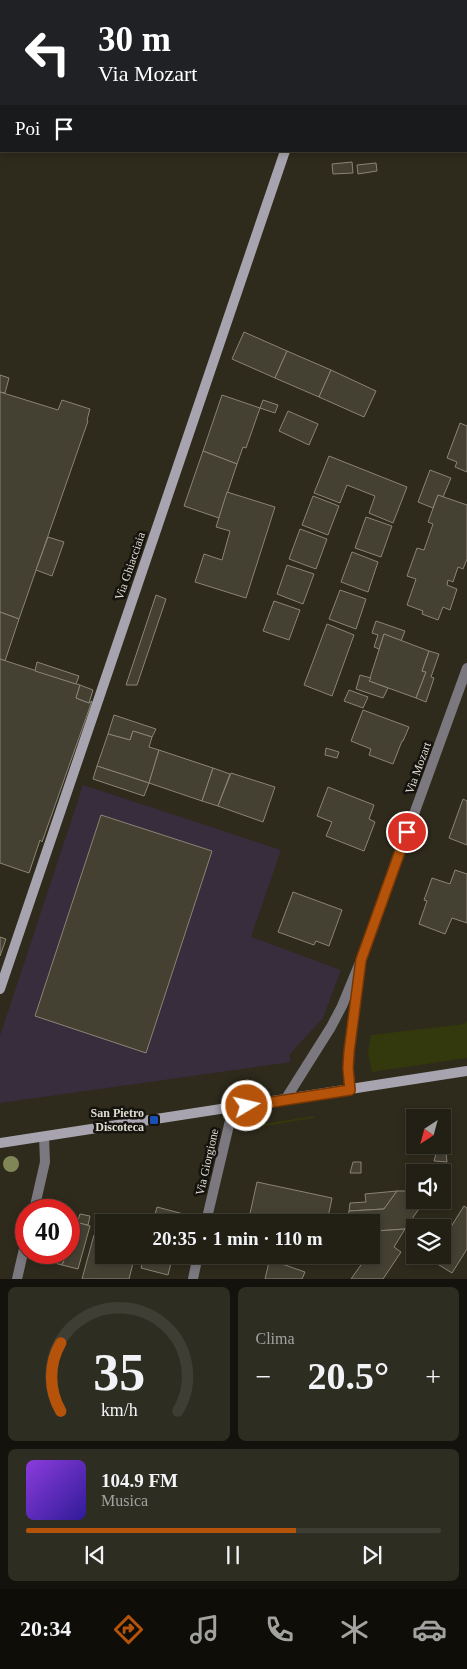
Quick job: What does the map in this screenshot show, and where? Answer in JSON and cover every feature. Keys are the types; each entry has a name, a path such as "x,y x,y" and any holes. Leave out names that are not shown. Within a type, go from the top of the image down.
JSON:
{"street":[{"name":"Via Ghiacciaia","path":"0,989 285,152"},
{"name":"Via Mozart","path":"285,1100 342,1006 361,960 467,668"},
{"name":"Via Mozart","path":"350,1090 349,1052 361,960"},
{"path":"0,1143 467,1071"},
{"name":"Via Giorgione","path":"208,1214 232,1108"},
{"path":"37,1199 45,1162 44,1137"},
{"path":"17,1279 20,1264"},
{"path":"193,1279 196,1264"}],"shaded area":[{"path":"83,785 281,850 251,937 341,970 323,1018 289,1055 291,1062 0,1103 0,1036"}],"green space":[{"path":"467,1020 467,1058 372,1072 368,1053 371,1035 465,1024"},
{"path":"314,1116 314,1118 242,1130 242,1127"}],"building":[{"path":"352,162 353,173 333,174 332,164"},
{"path":"376,163 377,171 358,174 357,165"},
{"path":"244,332 287,351 275,378 232,359"},
{"path":"287,351 331,370 319,397 275,378"},
{"path":"331,370 376,391 364,417 319,397"},
{"path":"0,375 9,378 5,393 0,392"},
{"path":"0,392 58,410 62,400 90,409 88,421 19,619 0,612"},
{"path":"222,395 260,408 246,448 243,447 237,464 203,451"},
{"path":"263,400 278,405 275,413 260,408"},
{"path":"288,411 318,424 309,445 279,431"},
{"path":"460,423 467,426 467,472 455,467 457,462 447,458"},
{"path":"203,451 237,464 219,518 184,506"},
{"path":"329,456 407,487 393,523 369,513 375,496 347,485 340,503 314,493"},
{"path":"430,470 451,478 443,497 438,495 433,508 418,502"},
{"path":"227,492 275,507 246,598 195,582 204,554 222,560 230,531 216,527"},
{"path":"438,495 467,505 467,559 463,569 458,567 453,582 448,580 447,585 457,589 450,610 443,607 438,620 422,614 423,611 407,605 416,579 407,576 417,548 424,550 433,524 428,522"},
{"path":"313,496 339,506 328,535 302,525"},
{"path":"366,517 392,526 381,557 355,548"},
{"path":"300,529 327,539 316,569 289,559"},
{"path":"48,537 64,542 52,576 36,570"},
{"path":"352,552 378,562 368,592 341,582"},
{"path":"287,565 314,574 303,604 277,594"},
{"path":"340,590 366,599 356,629 329,619"},
{"path":"156,595 166,599 137,685 126,685"},
{"path":"274,601 300,610 289,640 263,631"},
{"path":"0,612 19,619 5,661 0,659"},
{"path":"376,621 405,631 401,641 384,634 379,649 374,647 378,635 372,633"},
{"path":"327,624 354,635 332,696 304,685"},
{"path":"384,634 429,651 422,671 426,672 416,698 369,681"},
{"path":"429,651 439,654 431,677 434,678 426,702 416,698 426,672 422,671"},
{"path":"0,659 80,685 76,698 89,703 92,701 42,842 40,840 29,873 0,863"},
{"path":"37,662 79,676 76,684 35,671"},
{"path":"360,675 371,678 369,681 388,688 383,698 356,689"},
{"path":"80,685 93,690 89,703 76,698"},
{"path":"349,690 368,697 363,708 344,701"},
{"path":"363,710 409,727 393,764 369,755 371,749 351,741"},
{"path":"114,715 156,729 152,737 133,731 130,740 108,734"},
{"path":"133,731 152,737 149,747 159,750 149,783 97,766 108,734 130,740"},
{"path":"326,748 339,752 337,758 325,755"},
{"path":"159,750 213,768 202,801 149,783"},
{"path":"97,766 149,783 144,796 93,779"},
{"path":"213,768 230,774 218,806 202,801"},
{"path":"231,773 275,787 263,822 218,806"},
{"path":"328,787 374,805 369,819 375,822 364,851 326,836 332,822 317,816"},
{"path":"463,799 467,801 467,845 449,838"},
{"path":"101,815 212,851 146,1053 35,1016"},
{"path":"455,870 467,874 467,923 452,918 445,934 419,924 427,901 424,900 432,878 450,884"},
{"path":"293,892 342,910 329,946 316,941 314,945 278,932"},
{"path":"0,937 6,939 0,956"},
{"path":"436,1154 446,1154 447,1162 434,1161"},
{"path":"353,1162 361,1162 361,1173 350,1173"},
{"path":"257,1182 332,1198 329,1214 250,1214"},
{"path":"397,1191 384,1209 349,1211 350,1203 366,1202 365,1194"},
{"path":"397,1191 406,1191 406,1209 419,1209 412,1219 406,1219 405,1229 380,1231 380,1214 348,1214 349,1211 384,1209"},
{"path":"464,1206 467,1208 467,1249 452,1273 437,1264 451,1264 451,1227"},
{"path":"157,1207 184,1214 155,1214"},
{"path":"80,1214 90,1216 88,1225 80,1224"},
{"path":"80,1223 90,1226 80,1262"},
{"path":"405,1229 394,1247 401,1252 383,1279 351,1279 362,1264 380,1264 380,1231"},
{"path":"94,1235 95,1264 133,1264 129,1279 82,1279"},
{"path":"62,1264 79,1264 78,1269"},
{"path":"142,1264 171,1264 168,1275 141,1268"},
{"path":"269,1264 285,1265 305,1272 302,1279 265,1279"}],"place":[{"name":"San Pietro Discoteca","path":"154,1120"}],"route":[{"path":"247,1106 350,1090 349,1052 361,960 407,832"}]}
